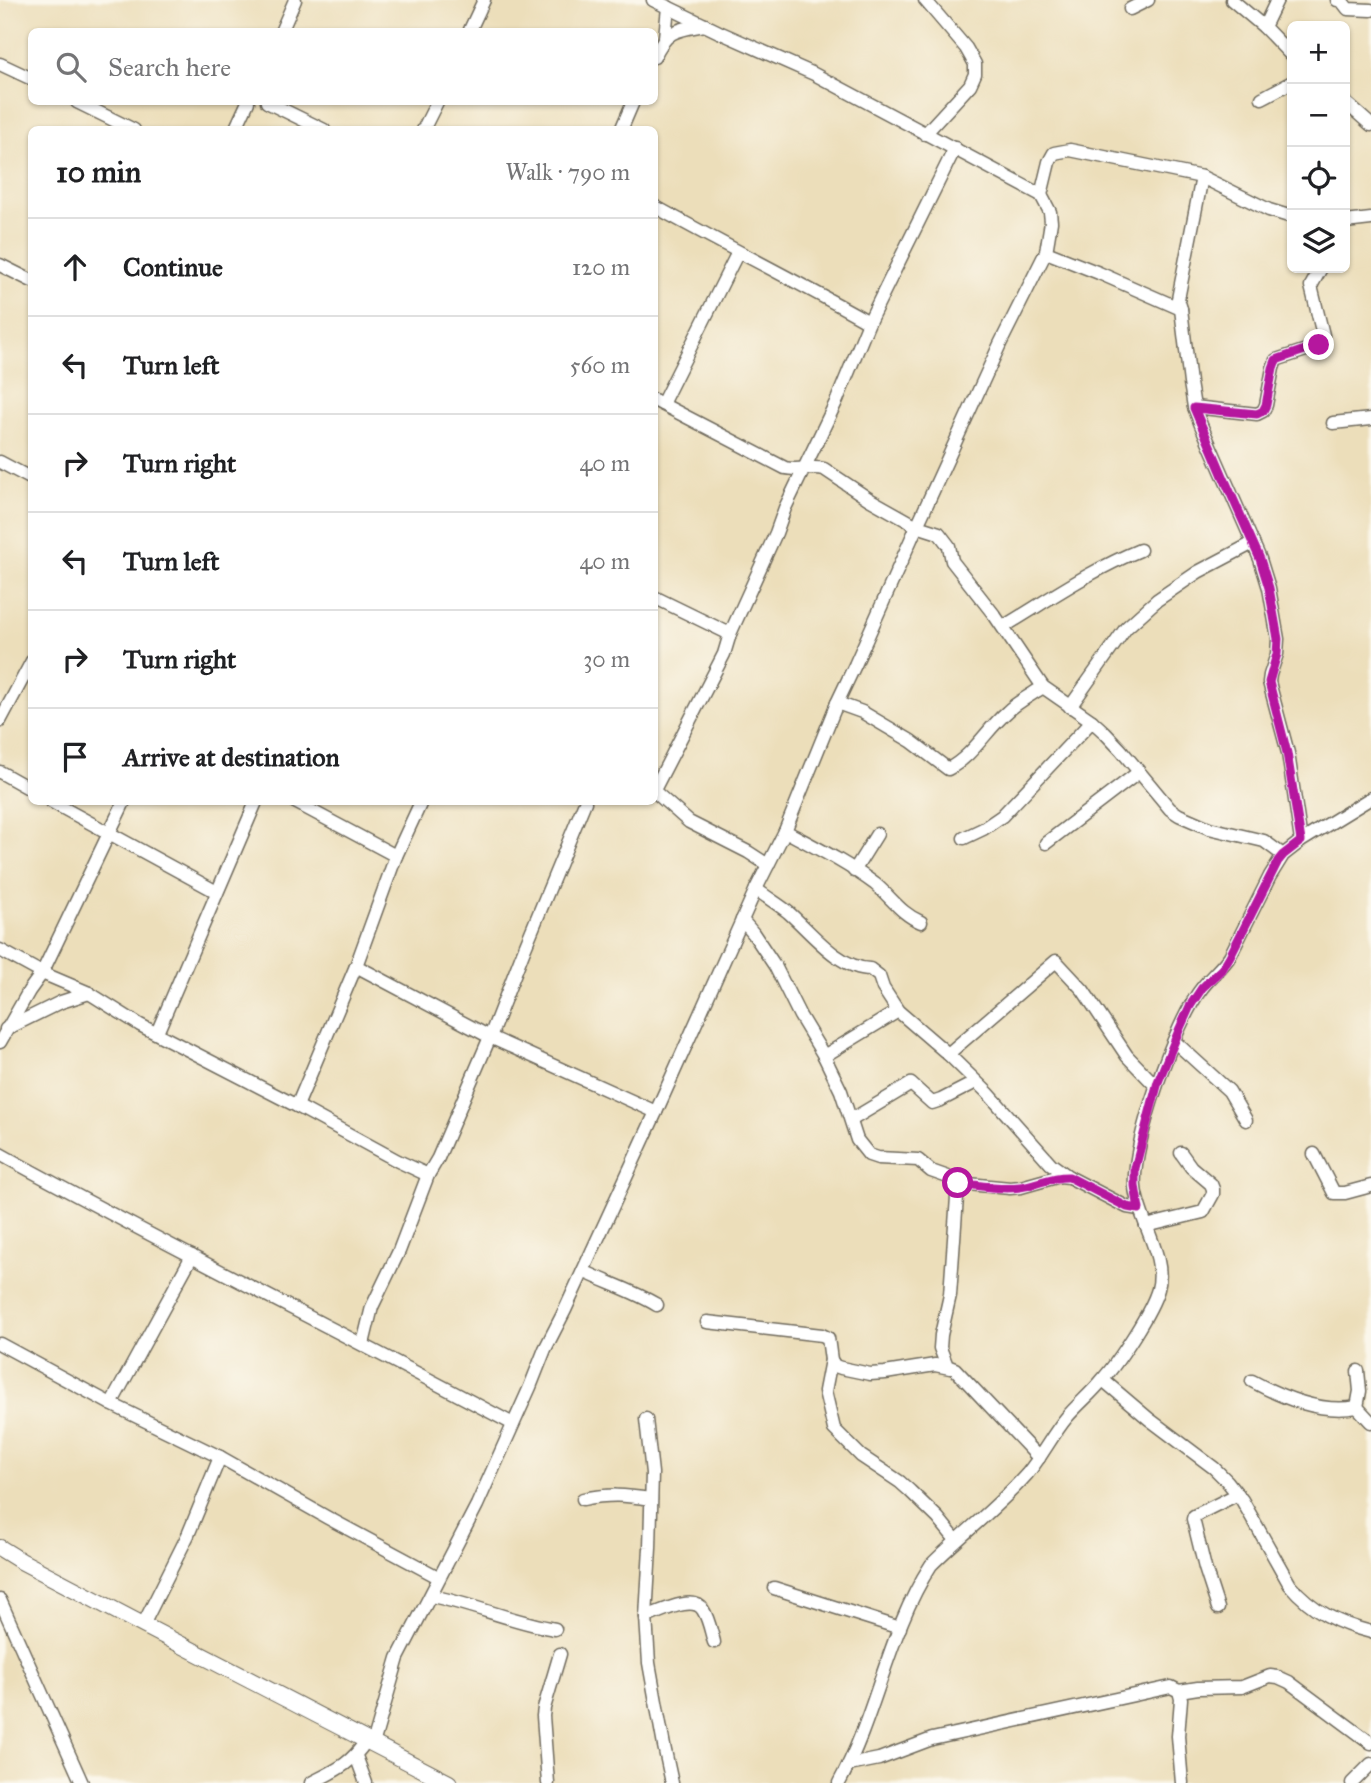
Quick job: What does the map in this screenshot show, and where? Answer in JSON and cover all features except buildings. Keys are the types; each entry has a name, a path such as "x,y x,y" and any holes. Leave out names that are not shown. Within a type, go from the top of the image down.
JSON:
{"street":[{"path":"283,28 295,0"},
{"path":"471,28 484,0"},
{"path":"312,1783 356,1756 370,1742 398,1658 477,1505 545,1349 785,831 837,703 917,526 1000,344 1046,252 1051,212 1041,195 814,74 653,0"},
{"path":"925,0 966,48 975,64 975,74 971,85 925,134"},
{"path":"1130,9 1148,0"},
{"path":"1232,0 1287,51"},
{"path":"1264,27 1277,0 1290,0"},
{"path":"1337,0 1348,9 1371,10"},
{"path":"658,50 666,37 668,7"},
{"path":"666,37 683,29 705,25"},
{"path":"0,64 28,77"},
{"path":"1262,98 1288,84"},
{"path":"83,105 126,126"},
{"path":"237,126 247,105"},
{"path":"273,105 316,126"},
{"path":"426,126 436,105"},
{"path":"623,126 632,105"},
{"path":"1350,106 1371,125"},
{"path":"658,783 724,654 730,634 785,508 837,400 869,322 955,148"},
{"path":"1041,195 1049,162 1054,153 1070,150 1202,177 1269,210 1287,215"},
{"path":"1202,177 1178,299 1194,408 1260,559 1269,588 1278,627 1277,654 1269,682 1287,753 1301,841"},
{"path":"658,208 869,322"},
{"path":"1350,221 1371,219"},
{"path":"1046,252 1181,309"},
{"path":"738,253 658,402 785,468 824,469 917,526 939,533 946,541 952,561 1003,627 1043,687 1091,721 1121,750 1170,809 1209,828 1265,841 1283,855"},
{"path":"0,265 28,279"},
{"path":"1194,408 1257,414 1263,411 1276,360 1315,347 1322,342 1311,286 1318,273"},
{"path":"1333,422 1371,419"},
{"path":"0,462 28,477"},
{"path":"1070,707 1126,628 1157,600 1198,572 1253,543"},
{"path":"1003,627 1100,568 1140,550"},
{"path":"658,599 730,634"},
{"path":"0,721 28,669"},
{"path":"837,703 862,712 911,741 948,769 960,762 1007,712 1043,687"},
{"path":"964,838 1002,816 1091,721"},
{"path":"0,772 28,788"},
{"path":"1046,843 1139,772"},
{"path":"658,795 689,822 768,865"},
{"path":"839,1783 849,1765 900,1628 926,1572 956,1540 1014,1488 1039,1458 1066,1418 1102,1380 1142,1322 1157,1291 1159,1272 1155,1250 1139,1209 1135,1168 1156,1086 1190,1006 1202,988 1223,968 1283,855 1371,798"},
{"path":"58,805 217,892"},
{"path":"0,1042 6,1028 42,974 122,805"},
{"path":"157,1033 255,805"},
{"path":"301,805 396,856"},
{"path":"297,1106 356,966 396,856 420,805"},
{"path":"363,1344 372,1307 400,1251 428,1175 438,1158 490,1037 584,805"},
{"path":"785,831 854,871 876,886 909,918 921,922"},
{"path":"854,871 877,834"},
{"path":"756,889 787,911 839,958 870,969 879,976 898,1012 948,1054 1051,1164 1069,1177 1127,1207 1139,1209"},
{"path":"742,920 775,966 824,1056 841,1091 857,1140 869,1155 918,1160 931,1171 958,1183 1010,1188 1060,1176 1069,1177"},
{"path":"0,950 42,974 89,993 140,1025 428,1175"},
{"path":"948,1054 1056,961 1083,990 1127,1056 1156,1086"},
{"path":"356,966 490,1037 656,1112"},
{"path":"6,1028 61,1002 89,993"},
{"path":"824,1056 898,1012"},
{"path":"1174,1041 1229,1091 1247,1120"},
{"path":"851,1120 911,1084 932,1103 976,1082"},
{"path":"1146,1226 1203,1212 1213,1194 1211,1184 1191,1167 1181,1153"},
{"path":"0,1154 513,1424"},
{"path":"1314,1154 1334,1193 1371,1186"},
{"path":"958,1183 950,1295 940,1348 947,1366 955,1370 1039,1458"},
{"path":"111,1404 192,1256"},
{"path":"583,1271 657,1305"},
{"path":"707,1322 822,1335 828,1339 831,1360 825,1391 834,1429 861,1456 910,1491 956,1540"},
{"path":"0,1344 111,1404 220,1457 439,1577"},
{"path":"831,1360 835,1366 870,1374 935,1365 955,1370"},
{"path":"1357,1407 1360,1391 1359,1371"},
{"path":"1102,1380 1214,1468 1238,1494 1297,1594 1318,1612 1371,1632"},
{"path":"1252,1381 1277,1395 1301,1402 1332,1408 1357,1407"},
{"path":"1357,1407 1371,1422"},
{"path":"646,1419 652,1473 646,1617 653,1689 672,1783"},
{"path":"143,1625 188,1535 220,1457"},
{"path":"583,1499 620,1494 651,1499"},
{"path":"1218,1608 1193,1519 1194,1516 1238,1494"},
{"path":"0,1548 449,1783"},
{"path":"774,1588 900,1628"},
{"path":"431,1596 531,1625 555,1629"},
{"path":"0,1600 82,1783"},
{"path":"646,1617 683,1604 694,1603 704,1611 714,1642"},
{"path":"548,1783 544,1708 560,1654"},
{"path":"849,1765 879,1759 962,1731 1093,1703 1171,1687 1179,1691 1242,1687 1270,1676 1289,1682 1371,1743"},
{"path":"1179,1691 1181,1699 1178,1737 1182,1783"},
{"path":"356,1756 366,1783"},
{"path":"1352,1783 1371,1764"}],"route":[{"path":"958,1183 1010,1188 1060,1176 1069,1177 1127,1207 1139,1209 1135,1168 1158,1082 1180,1028 1202,988 1223,968 1278,861 1301,841 1287,753 1269,682 1278,639 1269,588 1260,559 1194,408 1257,414 1263,411 1276,360 1319,345"}]}
